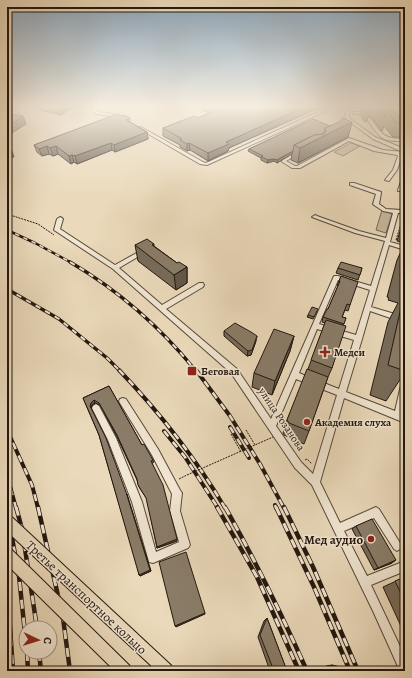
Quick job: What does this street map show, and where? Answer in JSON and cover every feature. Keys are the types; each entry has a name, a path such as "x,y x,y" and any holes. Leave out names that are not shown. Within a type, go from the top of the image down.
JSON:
{"main road":[{"name":"Третье транспортное кольцо","path":"7,522 167,671"},
{"name":"Третье транспортное кольцо","path":"7,555 125,671"}],"street":[{"path":"158,138 202,163 210,163 266,138"},
{"path":"374,138 405,152"},
{"path":"383,138 389,141 405,140"},
{"path":"303,150 283,161 294,167 298,167 349,139 378,152 398,154 405,152"},
{"path":"379,149 389,144"},
{"path":"322,148 328,151"},
{"path":"387,180 395,170 400,156 398,154"},
{"path":"402,187 405,178"},
{"path":"352,184 379,193 376,202 378,207 396,212 403,212 405,204"},
{"path":"315,482 396,212"},
{"path":"315,216 405,248"},
{"name":"улица Розанова","path":"60,219 57,230 115,268 234,371 273,432 298,465 315,482 365,582 405,670"},
{"path":"115,268 147,249"},
{"path":"273,432 336,277 373,289"},
{"path":"162,308 201,285"},
{"path":"368,308 405,320"},
{"path":"316,326 358,338"},
{"path":"295,376 402,418 405,385"},
{"path":"96,408 112,438 137,502 153,558 185,544 175,511 177,493 155,452 123,401"},
{"path":"339,528 376,512 397,546"},
{"path":"365,582 405,566"}],"path":[{"path":"396,241 404,212"},
{"path":"7,214 38,224 55,236"},
{"path":"246,430 254,445"},
{"path":"177,480 241,452 273,432"},
{"path":"231,434 241,452"}],"shaded area":[{"path":"351,143 360,146 343,156 334,152"},
{"path":"382,210 392,214 386,233 376,230"}],"building":[{"path":"54,138 133,138 114,145 111,143 75,156 69,156 56,146 50,148 47,146 39,149 34,145"},
{"path":"180,138 236,138 226,142 229,144 208,153 180,140 182,139"},
{"path":"273,138 309,138 294,145 293,151 277,160 268,160 249,149"},
{"path":"309,138 321,138 300,148 294,145"},
{"path":"8,143 12,151 7,152"},
{"path":"147,239 154,244 152,245 177,263 179,262 187,267 174,275 135,245"},
{"path":"341,262 362,268 360,275 338,268"},
{"path":"341,276 358,282 350,305 347,304 342,317 346,318 344,324 323,317 328,309"},
{"path":"405,290 405,371 388,365"},
{"path":"312,307 318,309 314,317 308,315"},
{"path":"326,320 346,326 332,368 311,360"},
{"path":"235,323 257,336 252,350 248,351 224,331"},
{"path":"274,329 294,336 275,381 254,373"},
{"path":"307,369 328,377 309,431 289,423 287,420"},
{"path":"109,386 142,445 144,444 153,460 151,461 163,485 177,539 157,547 146,498 138,485 137,479 117,435 99,403 94,400 90,406 106,438 126,492 150,570 139,575 99,435 83,398"},
{"path":"372,519 396,560 378,568 356,526"},
{"path":"186,552 205,613 175,626 159,562"},
{"path":"405,577 405,602 395,581"},
{"path":"267,618 287,671 274,671 260,635"},
{"path":"332,665 345,668 346,671 328,671"}],"railway":[{"path":"7,230 72,263"},
{"path":"70,262 122,297 153,325 183,355 196,371"},
{"path":"7,289 59,319 107,358 119,370"},
{"path":"119,370 176,436 225,508"},
{"path":"196,370 230,416 260,464 284,508"},
{"path":"230,427 249,458"},
{"path":"7,430 32,485 38,508"},
{"path":"164,431 185,457 218,508"},
{"path":"7,475 16,508"},
{"path":"16,507 22,529 36,620"},
{"path":"38,507 63,618 70,671"},
{"path":"217,507 257,577 299,671"},
{"path":"225,507 268,588 307,671"},
{"path":"276,507 314,587 350,671"},
{"path":"284,507 313,567 358,671"},
{"path":"7,511 19,576 24,620"},
{"path":"7,583 13,671"},
{"path":"27,660 28,671"},
{"path":"40,660 41,671"}],"place":[{"name":"Медси","path":"325,352"},
{"name":"Беговая","path":"192,371"},
{"name":"Академия слуха","path":"307,422"},
{"name":"Мед аудио","path":"371,539"}]}
